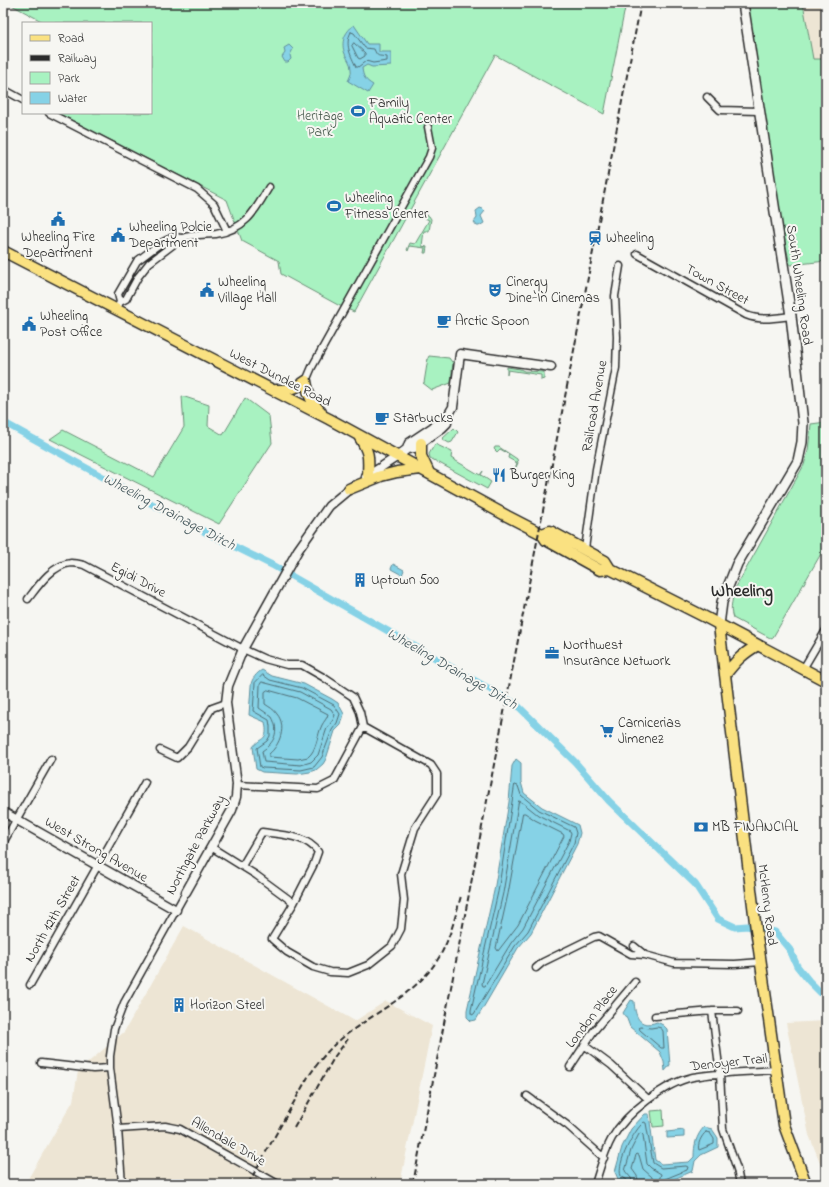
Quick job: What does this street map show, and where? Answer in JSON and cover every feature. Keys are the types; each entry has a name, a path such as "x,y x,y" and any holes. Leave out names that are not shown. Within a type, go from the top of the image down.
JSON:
{"main road":[{"name":"South Wheeling Road","path":"719,625 722,602 737,564 798,461 802,442 803,423 791,316 743,3"},
{"name":"West Dundee Road","path":"3,251 118,306 542,534 546,540 600,570 610,569"},
{"path":"272,389 290,390 298,387 306,381 310,397 315,406 329,419"},
{"path":"358,435 367,450 369,461 368,475"},
{"path":"349,489 381,476 397,472 425,471 421,456 421,443"},
{"name":"West Dundee Road","path":"542,534 550,531 585,549 605,561 610,569 826,681"},
{"name":"McHenry Road","path":"719,625 755,922 784,1125 806,1184"},
{"path":"725,676 738,659 758,645"}],"street":[{"path":"3,89 22,99"},
{"path":"707,97 720,110 759,111"},
{"path":"51,114 197,189 214,204 228,231"},
{"path":"306,381 312,367 429,157 432,148 428,127"},
{"path":"118,306 126,299 138,277 149,263 188,235 216,234 241,226 251,216 269,187"},
{"path":"118,306 118,294 137,261 161,243 173,237 182,238"},
{"name":"Town Street","path":"637,254 746,315 764,319 791,316"},
{"name":"Railroad Avenue","path":"585,549 596,469 616,368 615,296 620,266"},
{"name":"Northgate Parkway","path":"122,1184 123,1176 110,1068 110,1056 114,1029 124,1003 232,810 236,797 237,785 226,703 228,686 243,649 298,550 329,506 368,475 407,449 414,448 447,423 447,417 453,407 460,354 551,367"},
{"name":"Northgate Parkway","path":"407,449 409,443 432,427 443,417 447,417"},
{"name":"Egidi Drive","path":"28,599 44,577 58,568 70,563 84,565 243,649 266,659 288,665 302,665 323,677 353,697 360,712 363,727"},
{"path":"803,669 826,630"},
{"path":"160,750 177,758 188,747 212,708 226,703"},
{"path":"237,785 318,789 334,781 363,727 431,765 437,774 437,794 415,828 401,874 404,900 401,929 392,946 368,965 348,973 330,972 313,967 287,952 272,939 294,903 313,866 318,852 314,845 305,840 262,832 242,866"},
{"path":"3,844 51,759"},
{"name":"North 12th Street","path":"30,985 145,782"},
{"name":"West Strong Avenue","path":"3,812 176,910"},
{"path":"211,847 256,875 294,903"},
{"path":"536,968 542,962 594,937 601,937 631,954 645,954 674,963 735,964 761,962"},
{"path":"634,946 645,954"},
{"name":"London Place","path":"570,1067 593,1032 635,982"},
{"path":"655,1016 712,1011 738,1011"},
{"path":"712,1011 720,1074 723,1129 737,1169 740,1184"},
{"path":"584,1045 611,1065 648,1099"},
{"path":"41,1063 93,1069 110,1068"},
{"name":"Denoyer Trail","path":"595,1184 612,1137 625,1121 648,1099 669,1085 693,1077 776,1070"},
{"path":"527,1096 567,1126 604,1158"},
{"name":"Allendale Drive","path":"118,1129 165,1126 180,1129 278,1184"}],"shaded area":[{"path":"803,3 826,3 826,59 813,59"},
{"path":"184,926 355,1021 386,1001 432,1026 400,1184 25,1184 73,1101 78,1071 124,1032"},
{"path":"826,1021 826,1171 823,1170 809,1135 786,1023"}],"green space":[{"name":"Heritage Park","path":"8,3 626,3 604,114 495,55 354,312 281,274 279,261 242,241 227,200 60,114 152,114 152,22 43,22"},
{"path":"748,3 803,3 813,59 826,59 826,261 790,265 779,213"},
{"path":"427,215 431,219 429,231 424,231 422,246 427,247 426,253 424,253 425,248 410,246 408,251 407,250 410,243 415,244 429,220 425,218"},
{"path":"429,356 449,358 452,362 453,361 451,383 432,390 423,383"},
{"path":"507,367 524,371 544,372 544,379 541,380 541,375 508,370 507,375"},
{"path":"182,396 209,405 208,426 223,435 245,398 269,416 272,443 219,524 50,439 63,430 154,477 184,427"},
{"path":"826,422 826,545 772,639 733,618 731,606 736,587 804,465 808,451 811,424"},
{"path":"454,428 458,432 452,442 449,443 442,439"},
{"path":"435,444 452,452 451,458 480,475 483,471 481,475 491,482 487,489 430,458 429,454"},
{"path":"495,447 499,447 517,459 518,463 515,469 517,463 508,458 509,454 500,449 497,452 494,449"},
{"path":"663,1110 664,1126 653,1127 651,1111"}],"water":[{"path":"354,25 367,44 379,44 379,52 391,52 391,66 372,67 367,65 362,68 365,78 373,85 368,93 348,81 351,74 351,67 345,54 343,41 348,31"},
{"path":"289,45 293,49 290,55 291,59 288,62 285,62 282,57 285,53 284,48"},
{"path":"480,208 485,211 481,216 484,223 477,226 474,222 477,218 476,211"},
{"path":"393,564 404,570 402,575 391,569"},
{"path":"262,670 272,676 304,684 332,699 338,703 344,714 341,725 335,731 326,759 316,770 297,774 262,772 256,769 253,747 264,738 266,728 265,722 249,715 251,683 255,676"},
{"path":"516,759 521,763 521,782 524,793 542,807 578,825 580,833 577,844 531,933 518,948 476,1020 471,1021 467,1017 467,1010 494,891 509,802 512,766"},
{"path":"631,1000 634,1001 635,1011 642,1022 651,1024 657,1022 667,1029 670,1065 665,1071 664,1062 660,1052 630,1027 623,1013"},
{"path":"645,1114 649,1114 655,1160 661,1164 689,1162 694,1157 696,1141 704,1127 712,1129 718,1138 718,1147 701,1155 695,1161 693,1171 667,1182 666,1184 627,1184 618,1179 615,1172 622,1147 631,1129"},
{"path":"684,1130 684,1137 667,1138 667,1132"}],"waterway":[{"name":"Wheeling Drainage Ditch","path":"3,422 183,521 272,565 516,704 575,762 609,801 695,884 718,919 735,927 747,926 775,932 790,950 797,966 826,998"}],"railway":[{"path":"413,1184 641,3"},
{"path":"248,1184 308,1077 320,1061 333,1046 346,1035 389,1006 416,985 428,973 446,944 461,896"},
{"path":"294,1128 335,1056 348,1039"}],"place":[{"name":"Family Aquatic Center","path":"358,111"},
{"name":"Wheeling Fitness Center","path":"334,206"},
{"name":"Wheeling Fire Department","path":"58,219"},
{"name":"Wheeling Polcie Department","path":"118,235"},
{"name":"Wheeling","path":"595,238"},
{"name":"Wheeling Village Hall","path":"207,290"},
{"name":"Cinergy Dine-In Cinemas","path":"495,290"},
{"name":"Arctic Spoon","path":"444,321"},
{"name":"Wheeling Post Office","path":"29,324"},
{"name":"Starbucks","path":"382,418"},
{"name":"Burger King","path":"499,475"},
{"name":"Uptown 500","path":"360,580"},
{"name":"Northwest Insurance Network","path":"552,653"},
{"name":"Carnicerias Jimenez","path":"607,731"},
{"name":"MB FINANCIAL","path":"701,827"},
{"name":"Horizon Steel","path":"179,1005"}],"district":[{"name":"Wheeling","path":"742,592"}]}
